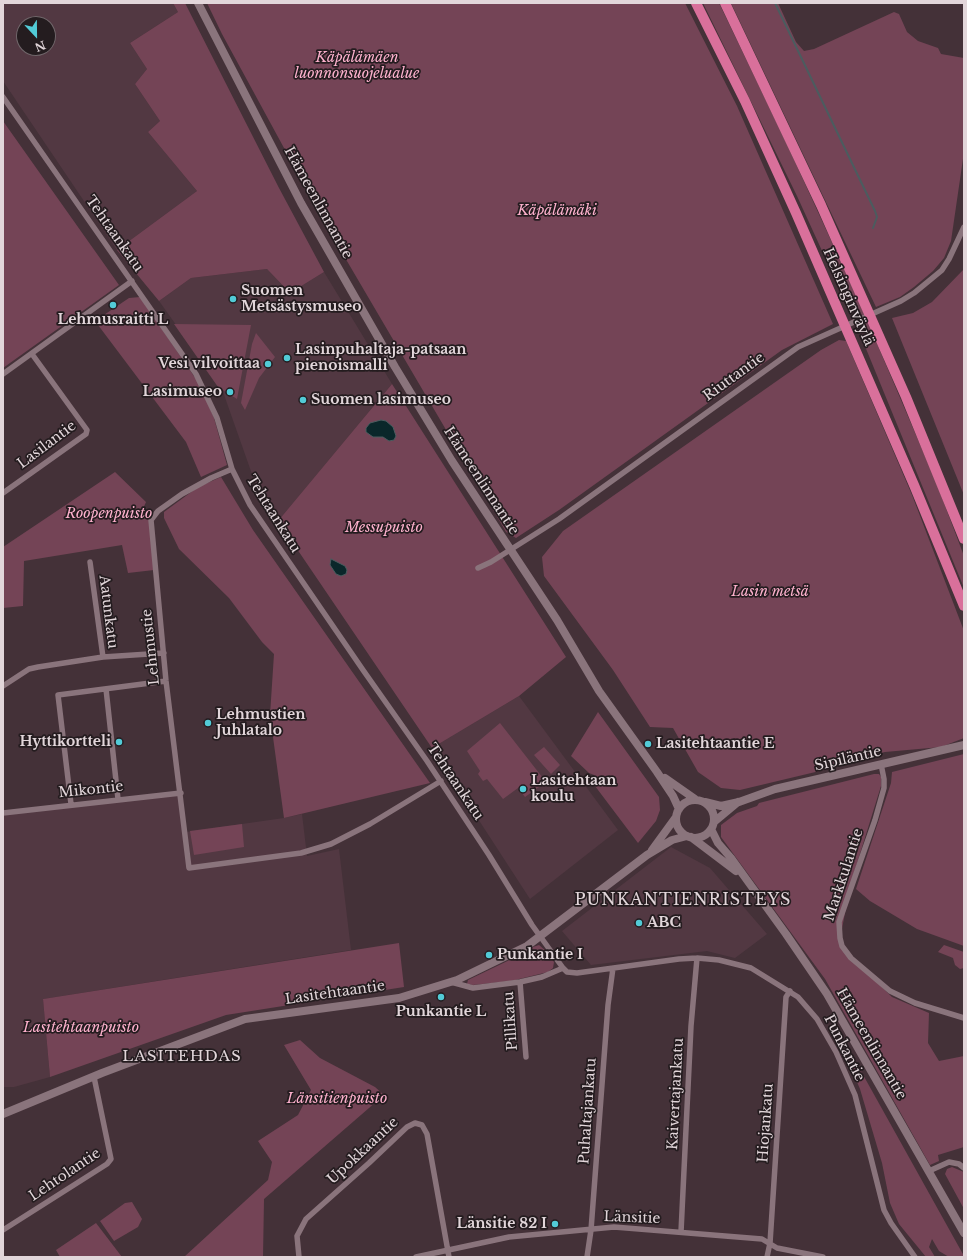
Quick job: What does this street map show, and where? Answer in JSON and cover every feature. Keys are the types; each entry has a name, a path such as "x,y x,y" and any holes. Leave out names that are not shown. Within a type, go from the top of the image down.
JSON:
{"highway":[{"name":"Helsinginväylä","path":"696,3 745,101 796,213 914,485 964,606"},
{"name":"Helsinginväylä","path":"725,3 824,212 906,397 964,539"}],"main road":[{"name":"Hämeenlinnantie","path":"198,3 301,202 391,361 452,461 511,550 603,696 658,772 673,796 678,813"},
{"name":"Sipiläntie","path":"705,802 721,806 738,802 775,789 964,745"},
{"name":"Hämeenlinnantie","path":"658,772 695,800"},
{"path":"695,800 705,802 712,810 713,825 701,837 689,837 679,828 678,813 687,802 695,800"},
{"name":"Sipiläntie","path":"713,825 738,802"},
{"name":"Lasitehtaantie","path":"647,855 678,813"},
{"name":"Hämeenlinnantie","path":"713,825 718,843 731,858 790,940 823,989 964,1233"},
{"name":"Hämeenlinnantie","path":"689,837 713,852 743,876"},
{"name":"Lasitehtaantie","path":"3,1114 245,1019 399,998 450,982 504,958 540,936 647,855 672,840 689,837"}],"street":[{"name":"Tehtaankatu","path":"3,97 132,281 203,386 217,418 232,469 250,505 441,781 540,936"},
{"name":"Riuttantie","path":"478,568 511,550 559,519 798,347 889,306 914,293 934,278 949,259 964,227"},
{"path":"3,374 132,281"},
{"name":"Lasilantie","path":"3,493 86,434 87,430 32,354"},
{"name":"Lehmustie","path":"232,469 211,478 182,494 158,511 151,520 166,681 181,793 189,868 278,856 314,849 338,840 391,812 441,781"},
{"name":"Aatunkatu","path":"3,686 29,669 103,657 90,562"},
{"path":"103,657 164,653"},
{"path":"71,804 58,695 166,681"},
{"path":"106,689 118,799"},
{"name":"Markkulantie","path":"882,764 884,788 873,828 839,922 842,946 851,958 890,991 915,1003 964,1018"},
{"name":"Mikontie","path":"3,813 71,804 181,793"},
{"path":"450,982 473,988 520,982 551,974 562,968 540,936"},
{"name":"Punkantie","path":"562,968 567,972 577,973 697,958 718,960 751,968 790,991 804,1002 817,1018 836,1052 855,1095 884,1210 891,1224 914,1256"},
{"name":"Kaivertajankatu","path":"681,1232 691,1026 697,958"},
{"name":"Puhaltajankatu","path":"587,1257 591,1230 608,1005 613,968"},
{"name":"Pillikatu","path":"520,982 526,1057"},
{"name":"Hiojankatu","path":"767,1257 770,1243 786,997 790,991"},
{"name":"Lehtolantie","path":"3,1230 107,1164 111,1159 94,1077"},
{"name":"Upokkaantie","path":"299,1257 297,1236 306,1219 407,1127 415,1123 422,1126 427,1134 450,1257"},
{"path":"929,1171 949,1162 959,1164 964,1168"},
{"name":"Länsitie","path":"416,1257 517,1236 614,1227 762,1239 777,1248 823,1257"}],"shaded area":[{"path":"3,3 173,3 178,12 130,43 147,69 135,84 160,121 148,132 197,191 117,250 3,81"},
{"path":"267,269 290,293 324,272 392,384 278,521 259,494 222,389 159,301 191,278"},
{"name":"Lasitehtaan koulu","path":"519,696 618,830 530,899 432,748"},
{"path":"181,793 186,832 302,814 307,856 339,849 351,950 43,999 50,1077 14,1087 3,1087 3,813"},
{"path":"671,847 710,868 767,934 735,958 707,951 591,965 562,931"}],"green space":[{"path":"173,3 185,3 279,188 324,272 290,293 267,269 191,278 159,301 117,250 197,191 148,132 160,121 135,84 147,69 130,43 178,12"},
{"name":"Käpälämäki","path":"207,3 685,3 737,106 833,324 782,350 559,510 516,538 506,532 327,227 222,34"},
{"path":"703,3 719,3 784,138 857,297 936,482 964,556 964,588 860,334 797,196"},
{"path":"731,3 778,3 796,42 804,51 814,49 894,12 899,14 907,32 918,41 938,48 941,54 964,58 964,152 951,241 944,258 933,271 900,297 876,307"},
{"path":"3,121 119,285 3,368 4,171"},
{"path":"964,269 964,495 892,318 913,313 932,302"},
{"path":"140,297 200,385 214,418 227,465 201,477 186,442 95,321 129,298"},
{"path":"174,324 251,325 237,399 218,387"},
{"path":"256,333 275,357 259,378 245,410 241,403 252,344"},
{"name":"Lasin metsä","path":"839,340 846,341 912,495 964,631 964,738 941,747 885,752 855,759 842,758 828,769 740,790 721,788 698,772 673,728 650,727 613,670 544,576 542,557 563,531 821,350"},
{"name":"Messupuisto","path":"392,384 566,657 519,696 432,748 278,521"},
{"name":"Roopenpuisto","path":"115,472 146,502 142,511 150,517 154,570 128,573 122,545 24,561 23,606 3,608 3,547"},
{"path":"221,477 253,530 430,783 284,818 270,715 274,654 262,642 229,598 179,549 164,518 164,512 198,487"},
{"path":"598,712 659,797 660,810 656,821 638,843 595,786 596,779 594,775 589,773 571,756"},
{"path":"500,723 546,782 525,797 518,788 503,799 487,779 483,781 478,774 480,771 467,751"},
{"path":"544,747 560,765 551,774 534,755"},
{"path":"964,754 964,946 917,929 870,901 856,889 891,783 892,772"},
{"path":"879,774 881,777 881,786 850,886 839,945 892,997 929,1013 928,1043 939,1061 964,1056 964,1147 938,1155 939,1161 930,1165 825,979 721,837 721,825 737,813 757,806 759,803"},
{"path":"242,824 244,847 194,855 190,831"},
{"name":"Lasitehtaanpuisto","path":"399,943 404,987 226,1015 50,1077 43,999"},
{"path":"539,945 546,951 554,962 553,968 548,972 511,981 473,985 467,984 468,980"},
{"path":"944,945 964,952 964,968 960,969 955,965 953,958 938,952"},
{"name":"Länsitienpuisto","path":"300,1040 320,1058 375,1087 384,1095 264,1199 263,1257 184,1257 268,1180 272,1162 258,1141 298,1115 311,1090 284,1045"},
{"path":"852,1055 964,1257 949,1257 939,1251 932,1239 929,1247 935,1257 926,1257 899,1224 890,1203 882,1163 860,1089 848,1061"},
{"path":"952,1167 964,1172 964,1209 945,1174 947,1169"},
{"path":"132,1202 142,1219 138,1227 114,1241 100,1221 125,1203"},
{"path":"96,1223 122,1257 60,1257 56,1250"}],"water":[{"path":"381,420 386,421 393,427 396,436 394,440 389,441 383,437 373,437 366,432 366,428 370,423"},
{"path":"331,559 345,566 347,570 346,574 341,576 336,574 330,565"}],"waterway":[{"path":"775,3 875,211 877,217 873,228"}],"place":[{"name":"Suomen Metsästysmuseo","path":"233,299"},
{"name":"Lehmusraitti L","path":"113,305"},
{"name":"Lasinpuhaltaja-patsaan pienoismalli","path":"287,358"},
{"name":"Vesi vilvoittaa","path":"268,364"},
{"name":"Lasimuseo","path":"230,392"},
{"name":"Suomen lasimuseo","path":"303,400"},
{"name":"Lehmustien Juhlatalo","path":"208,723"},
{"name":"Hyttikortteli","path":"119,742"},
{"name":"Lasitehtaantie E","path":"648,744"},
{"name":"Lasitehtaan koulu","path":"523,789"},
{"name":"ABC","path":"639,923"},
{"name":"Punkantie I","path":"489,955"},
{"name":"Punkantie L","path":"441,997"},
{"name":"Länsitie 82 I","path":"555,1224"}],"district":[{"name":"PUNKANTIENRISTEYS","path":"683,900"},
{"name":"LASITEHDAS","path":"182,1057"}],"park label":[{"name":"Käpälämäen luonnonsuojelualue","path":"357,66"}]}
